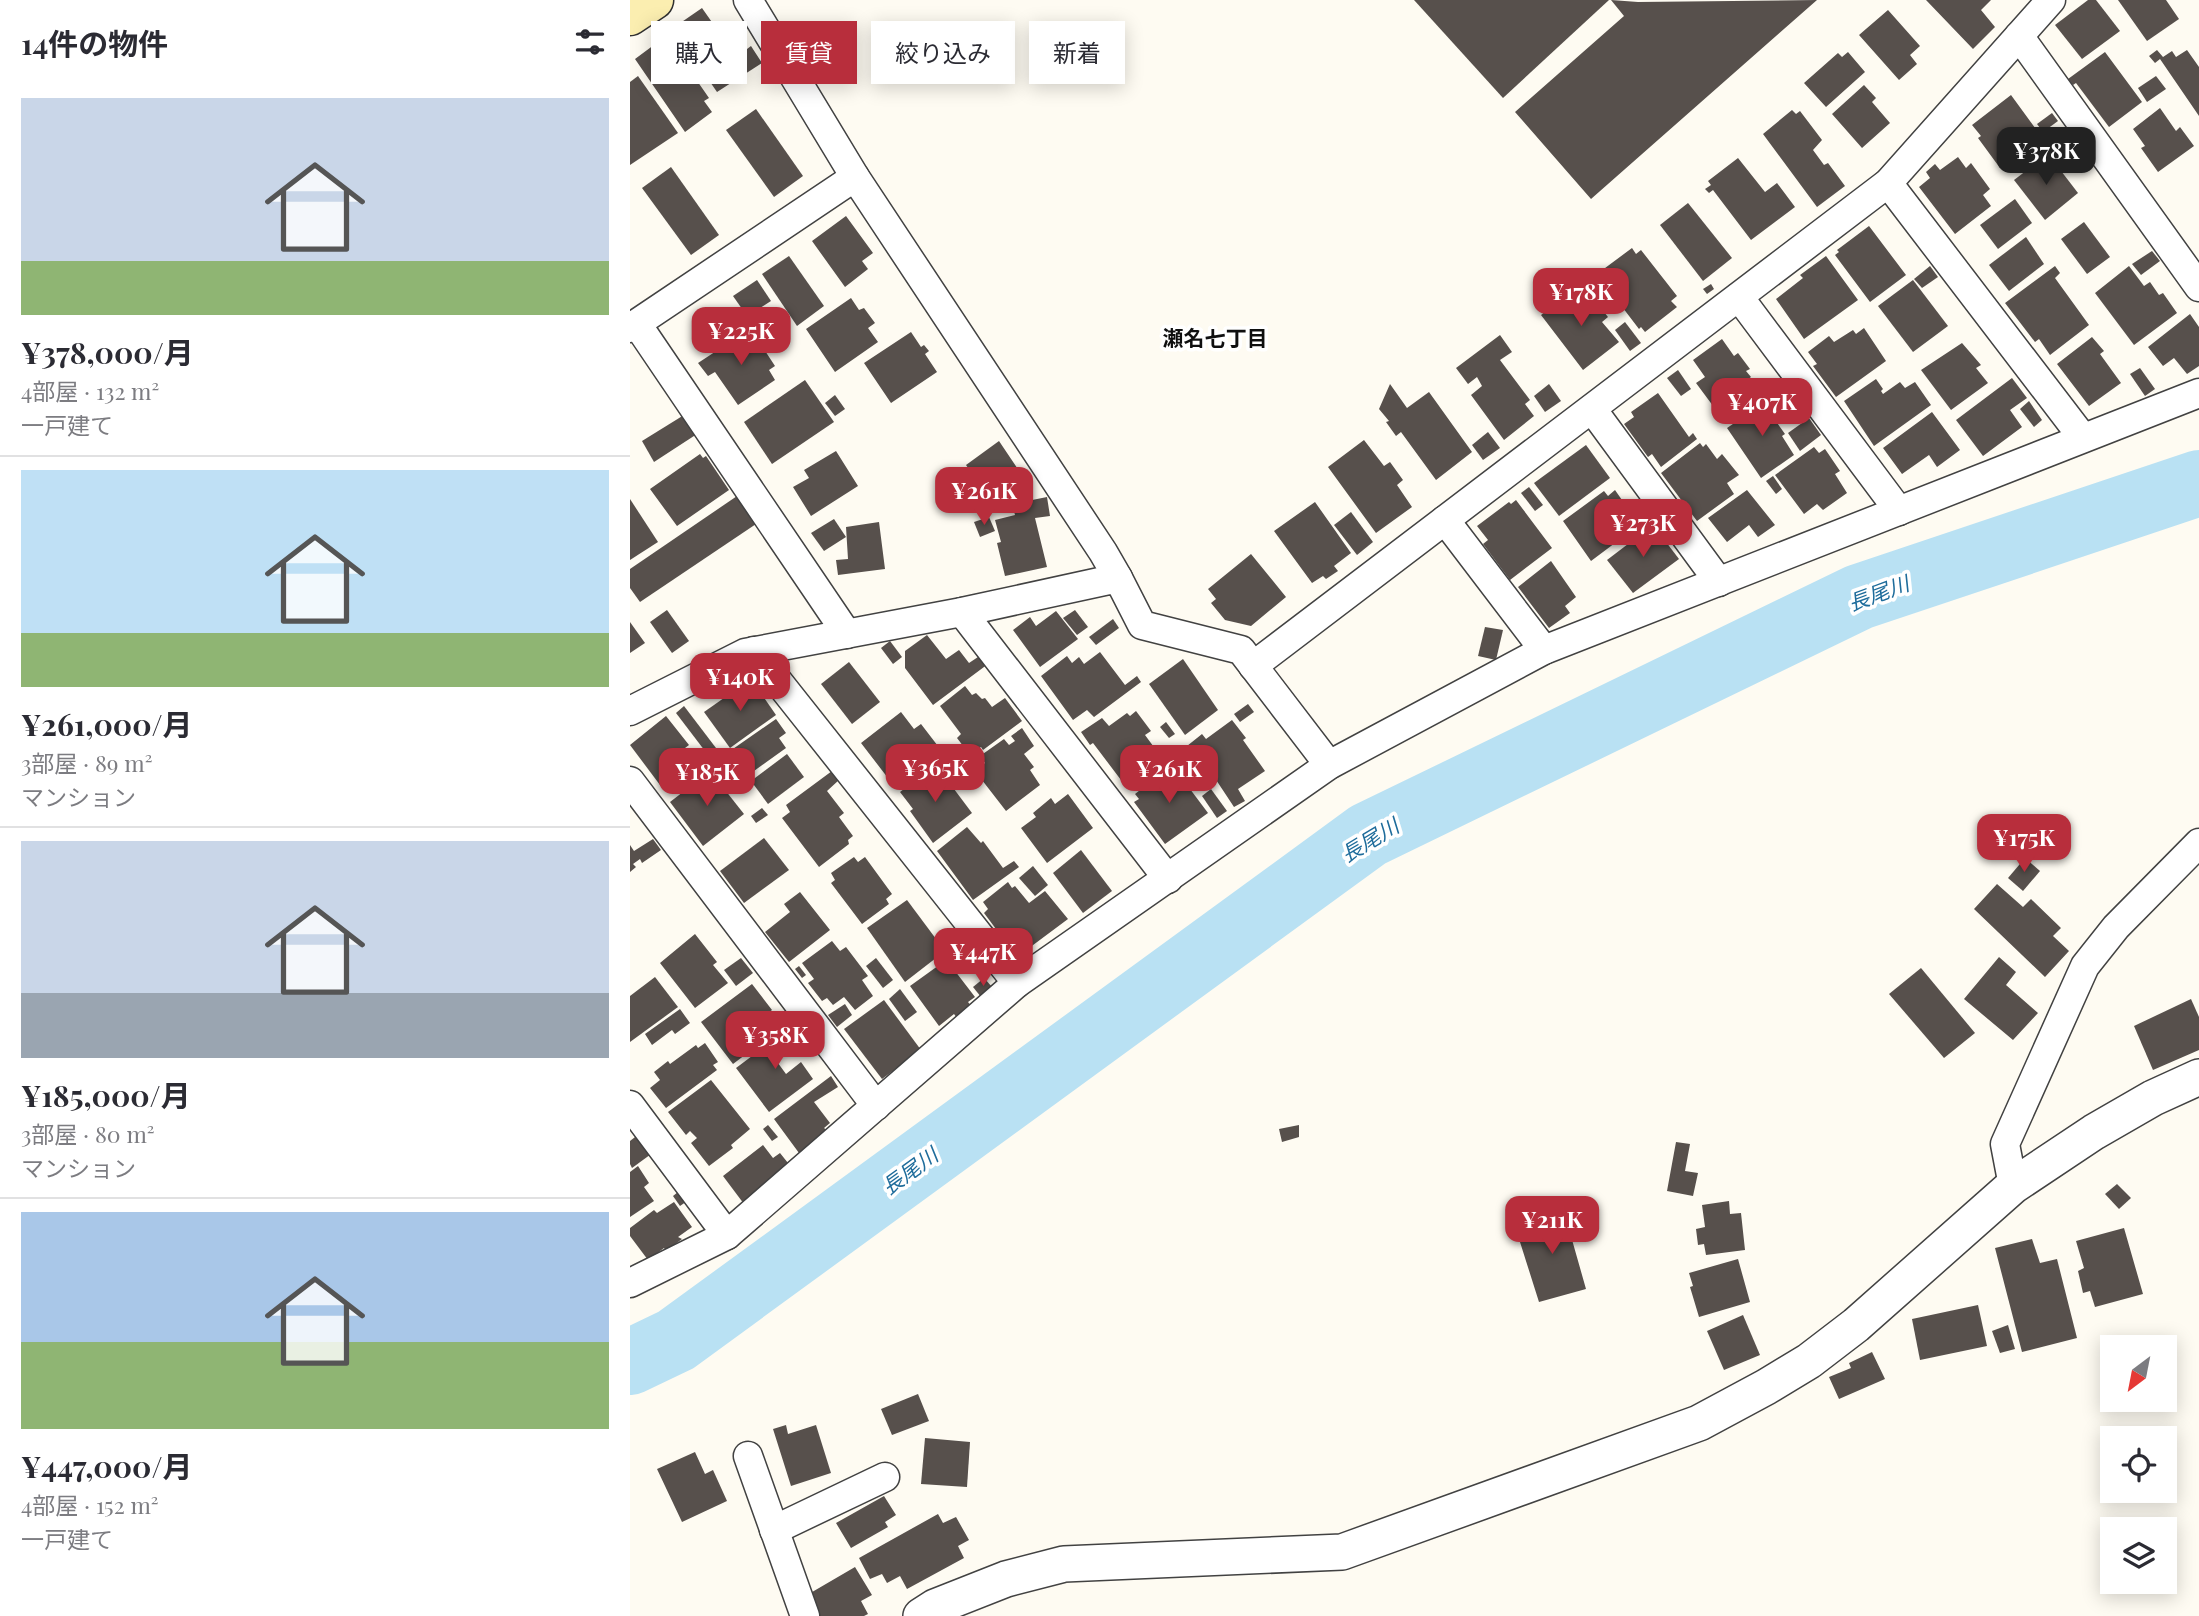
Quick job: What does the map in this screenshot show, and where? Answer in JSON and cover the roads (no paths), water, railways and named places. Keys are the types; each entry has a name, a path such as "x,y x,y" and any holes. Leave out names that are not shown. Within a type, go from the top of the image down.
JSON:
{"main road":[{"path":"630,16 654,0"}],"street":[{"path":"748,0 855,177 1096,540 1142,625 1241,650 1329,765"},
{"path":"1253,666 1888,183 2051,0"},
{"path":"2019,36 2199,287"},
{"path":"847,634 633,326 855,177"},
{"path":"1888,183 2083,438"},
{"path":"1739,297 1899,511"},
{"path":"630,1283 727,1235 1017,983 1329,765 1544,650 2199,393"},
{"path":"1591,409 1719,582"},
{"path":"1445,520 1544,650"},
{"path":"630,711 745,653 962,612 1118,578"},
{"path":"962,612 1168,879"},
{"path":"754,651 1017,983"},
{"path":"630,781 876,1106"},
{"path":"2013,1186 2005,1144 2085,966 2116,927 2199,843"},
{"path":"921,1616 935,1607 1006,1578 1064,1564 1342,1552 1699,1423 1809,1361 1856,1325 2013,1186 2129,1111 2199,1077"},
{"path":"630,1105 727,1235"},
{"path":"748,1455 806,1616"},
{"path":"775,1530 885,1477"}],"waterway":[{"name":"長尾川","path":"630,1362 676,1340 1368,835 1859,597 2199,483"}],"district":[{"name":"瀬名七丁目","path":"1215,337"}]}
